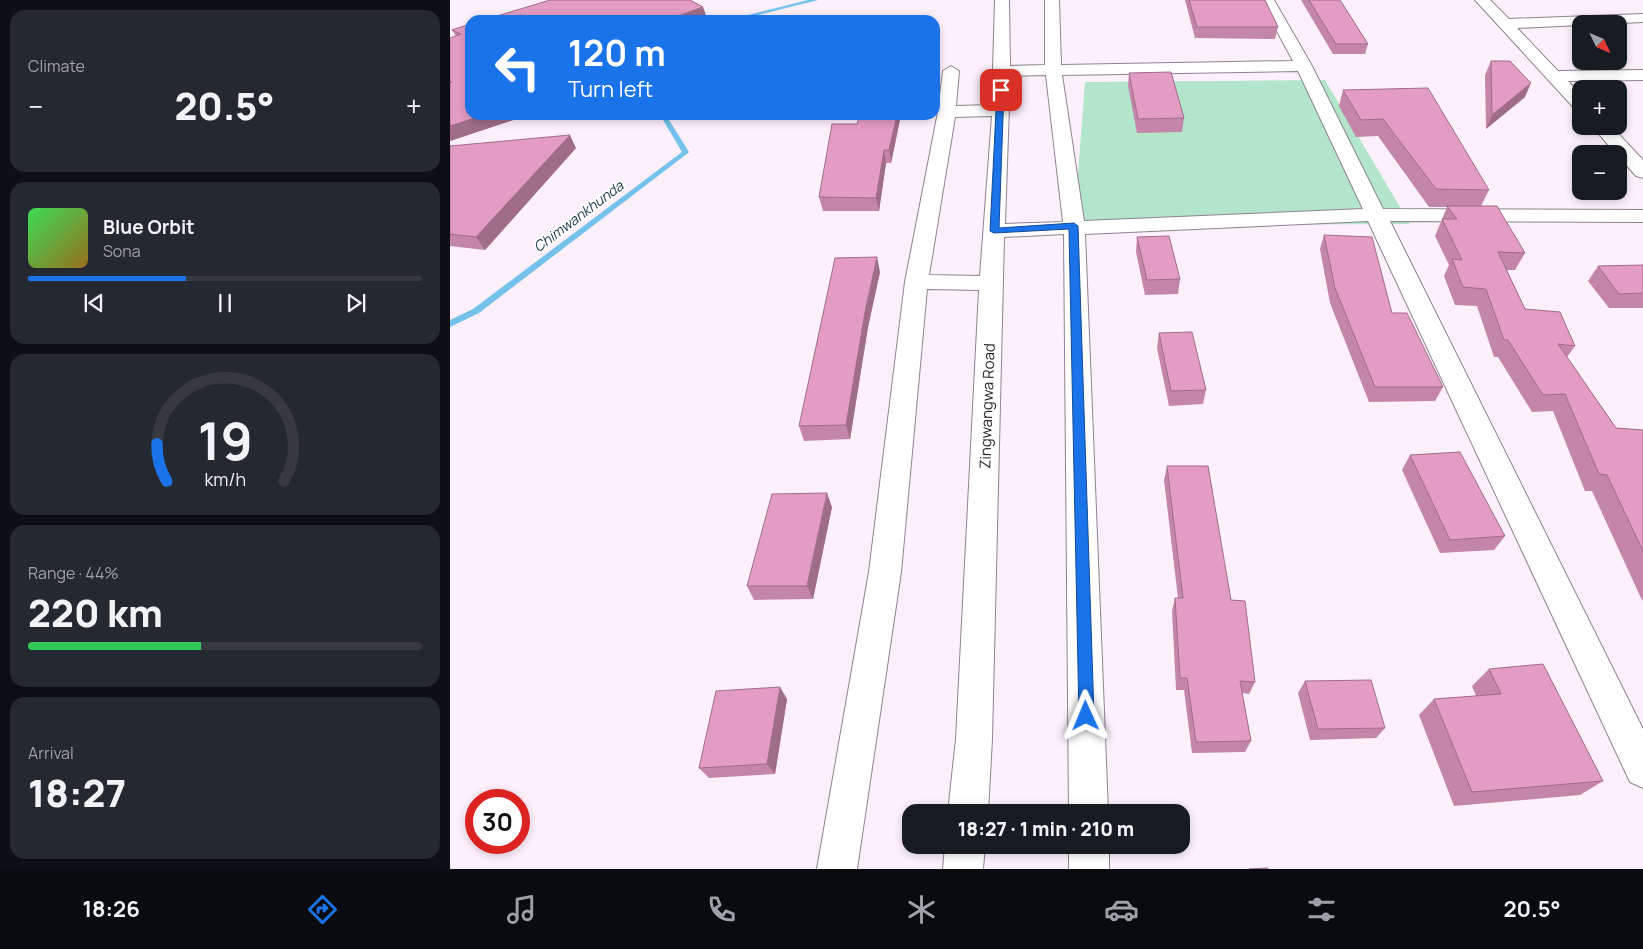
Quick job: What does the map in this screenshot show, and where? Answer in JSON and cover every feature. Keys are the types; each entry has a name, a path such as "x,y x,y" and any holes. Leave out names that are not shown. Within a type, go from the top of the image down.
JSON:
{"street":[{"name":"Zingwangwa Road","path":"969,804 974,740 991,283 1001,110 1002,0"},
{"path":"1052,0 1053,70 1074,226 1088,804"},
{"path":"1267,0 1304,66 1374,215 1643,768"},
{"path":"1482,0 1572,95"},
{"path":"1505,24 1643,18"},
{"path":"1000,71 1304,66"},
{"path":"838,869 885,572 916,282 948,112 951,72"},
{"path":"1555,76 1643,75"},
{"path":"948,112 1001,110"},
{"path":"1609,135 1643,172"},
{"path":"994,231 1074,226 1374,215 1643,216"},
{"path":"916,282 991,283"},
{"path":"963,869 964,854"},
{"path":"1089,854 1089,869"}],"green space":[{"path":"1325,80 1410,224 1074,226 1085,82"}],"building":[{"path":"550,0 690,0 703,7 681,15 500,15"},
{"path":"1189,0 1265,0 1278,27 1197,27"},
{"path":"1309,0 1340,0 1368,44 1336,44"},
{"path":"465,26 465,120 469,120 450,126 450,83 452,82 450,81 450,38 461,34 452,30"},
{"path":"1491,61 1510,61 1531,83 1492,115"},
{"path":"1171,72 1184,118 1138,119 1129,73"},
{"path":"1428,88 1489,190 1436,189 1383,119 1361,120 1343,90"},
{"path":"858,120 896,120 889,150 884,150 876,198 819,197 832,124 857,124"},
{"path":"570,135 476,237 450,234 450,146"},
{"path":"1447,206 1497,206 1525,253 1498,252 1525,309 1560,312 1575,346 1558,344 1616,428 1643,430 1643,551 1607,475 1599,474 1565,394 1543,395 1508,340 1504,340 1486,289 1463,287 1452,259 1462,260 1442,219 1457,219"},
{"path":"1324,235 1372,237 1392,313 1407,313 1443,387 1375,387 1335,288"},
{"path":"1169,236 1180,279 1147,280 1137,237"},
{"path":"877,257 865,312 846,425 799,426 835,258"},
{"path":"1643,265 1643,293 1619,294 1598,266"},
{"path":"1192,332 1206,390 1171,391 1159,333"},
{"path":"1460,452 1505,536 1450,540 1410,455"},
{"path":"1167,466 1208,466 1231,600 1245,601 1255,682 1240,681 1251,741 1196,742 1187,678 1180,678 1175,598 1183,598"},
{"path":"827,493 807,586 747,586 772,494"},
{"path":"1543,664 1603,781 1472,792 1434,699 1501,694 1489,669"},
{"path":"1371,680 1385,728 1318,729 1305,681"},
{"path":"780,687 767,764 699,768 716,691"}],"waterway":[{"name":"Chimwankhunda","path":"752,15 815,0"},
{"name":"Chimwankhunda","path":"450,324 476,311 686,152 666,120"}],"route":[{"path":"1001,90 994,231 1074,226 1086,716"}]}
